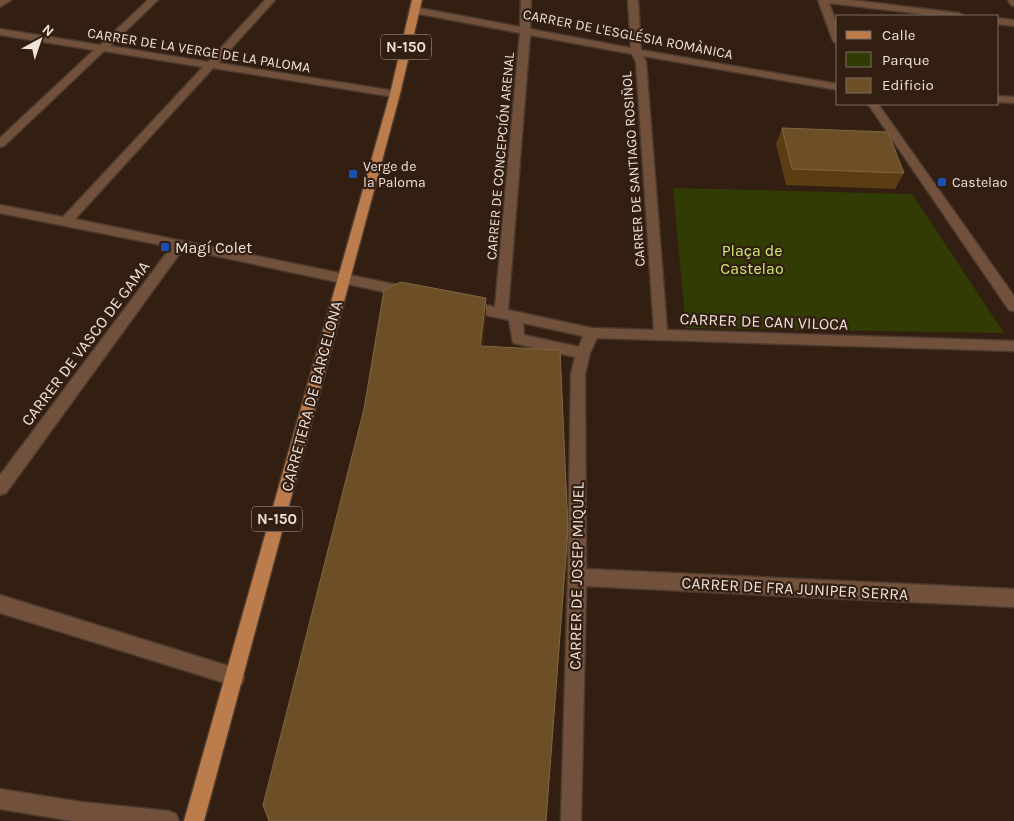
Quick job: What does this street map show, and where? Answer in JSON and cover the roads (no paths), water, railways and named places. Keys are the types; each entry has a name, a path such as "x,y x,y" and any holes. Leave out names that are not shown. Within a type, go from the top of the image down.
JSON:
{"main road":[{"name":"CARRETERA DE BARCELONA","path":"194,821 395,94 415,5"}],"street":[{"path":"0,4 6,0"},
{"path":"0,144 153,0"},
{"path":"67,221 270,0"},
{"name":"CARRER DE CONCEPCIÓN ARENAL","path":"508,315 526,0"},
{"name":"CARRER DE SANTIAGO ROSIÑOL","path":"633,0 636,52 640,62 661,336"},
{"path":"823,0 836,36"},
{"path":"828,0 951,15"},
{"name":"CARRER DE L'ESGLÉSIA ROMÀNICA","path":"415,5 525,30 636,52 836,87"},
{"path":"999,21 1014,23"},
{"name":"CARRER DE LA VERGE DE LA PALOMA","path":"0,32 395,94"},
{"path":"999,99 1014,100"},
{"path":"874,105 1014,306"},
{"path":"0,209 180,244 423,296"},
{"name":"CARRER DE VASCO DE GAMA","path":"0,488 180,244"},
{"name":"CARRER DE CAN VILOCA","path":"452,303 592,333 1014,346"},
{"path":"508,315 518,339 583,353"},
{"name":"CARRER DE JOSEP MIQUEL","path":"571,821 577,577 578,374 583,353 592,333"},
{"name":"CARRER DE FRA JUNIPER SERRA","path":"577,577 1014,598"},
{"path":"0,604 235,677"},
{"path":"0,799 81,812 169,821"}],"place":[{"name":"Verge de la Paloma","path":"353,174"},
{"name":"Castelao","path":"942,182"},
{"name":"Magí Colet","path":"165,247"}],"park label":[{"name":"Plaça de Castelao","path":"752,259"}]}
